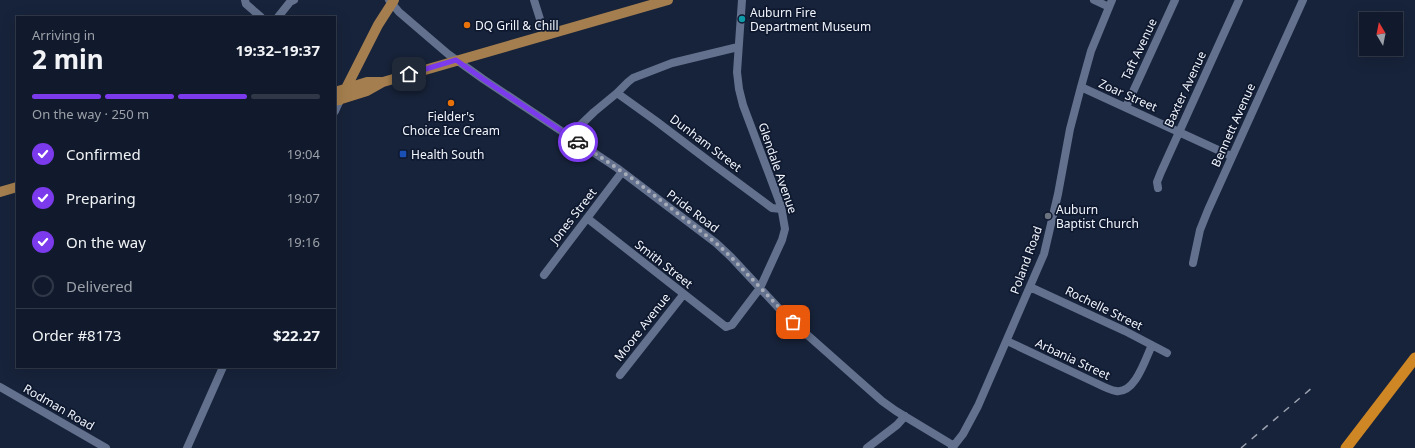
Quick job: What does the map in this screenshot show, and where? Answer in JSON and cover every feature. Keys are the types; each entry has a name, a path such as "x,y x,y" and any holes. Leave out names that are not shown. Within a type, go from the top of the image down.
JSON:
{"highway":[{"path":"1346,448 1415,358"}],"main road":[{"path":"337,98 367,91 382,82 456,60 668,0"},
{"path":"337,98 346,88 392,1"},
{"path":"346,88 367,82 382,82"},
{"path":"0,192 16,187"}],"street":[{"path":"245,0 246,4 260,16"},
{"path":"279,16 290,2 294,0"},
{"path":"534,0 545,35"},
{"name":"Glendale Avenue","path":"726,327 732,325 760,288 784,235 782,209 743,104 737,80 742,0"},
{"path":"1094,0 1111,3"},
{"name":"Taft Avenue","path":"1126,107 1175,0"},
{"name":"Baxter Avenue","path":"1158,188 1158,180 1179,131 1239,0"},
{"name":"Bennett Avenue","path":"1193,263 1203,221 1231,156 1303,0"},
{"name":"Pride Road","path":"392,1 399,12 456,60 622,172 716,243 786,316 882,401 953,447"},
{"name":"Poland Road","path":"953,447 971,421 1044,254 1058,194 1070,129 1081,87 1091,52 1111,3"},
{"path":"569,136 633,78 659,67 709,53 738,47"},
{"name":"Zoar Street","path":"1081,87 1231,156"},
{"name":"Dunham Street","path":"617,93 772,208 782,209"},
{"name":"Jones Street","path":"544,275 622,172"},
{"name":"Smith Street","path":"587,218 683,295 726,327"},
{"name":"Rochelle Street","path":"1030,287 1125,331 1167,353"},
{"name":"Moore Avenue","path":"620,375 683,295"},
{"name":"Arbania Street","path":"1006,340 1112,390 1120,392 1126,390 1134,382 1152,346"},
{"path":"187,448 223,368"},
{"name":"Rodman Road","path":"0,387 106,448"},
{"path":"867,448 897,425 904,416"}],"railway":[{"path":"1241,448 1313,387"}],"way so far":[{"path":"578,142 633,179 716,243 793,322"}],"place":[{"name":"Auburn Fire Department Museum","path":"742,19"},
{"name":"DQ Grill & Chill","path":"467,25"},
{"name":"Fielder's Choice Ice Cream","path":"451,103"},
{"name":"Health South","path":"403,154"},
{"name":"Auburn Baptist Church","path":"1048,216"}],"route":[{"path":"409,74 456,60 578,142"}]}
